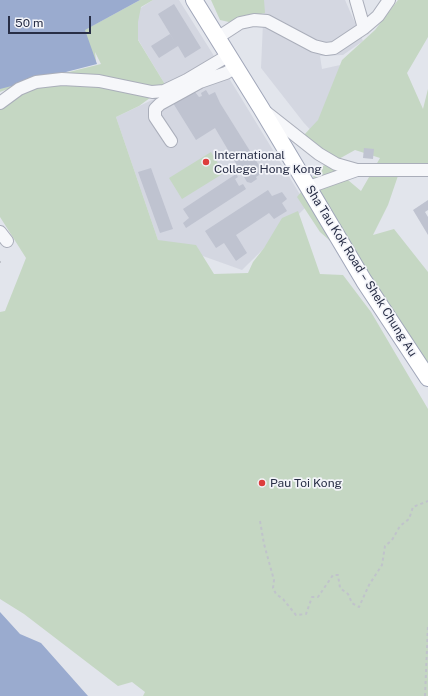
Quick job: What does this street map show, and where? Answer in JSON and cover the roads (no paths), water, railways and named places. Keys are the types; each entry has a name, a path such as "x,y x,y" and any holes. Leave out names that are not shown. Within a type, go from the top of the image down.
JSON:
{"main road":[{"name":"Sha Tau Kok Road – Shek Chung Au","path":"194,0 309,187 364,281 428,378"}],"lane":[{"path":"356,0 364,28"},
{"path":"217,38 240,23 254,20 267,21 314,46 326,49 334,48 364,28 378,16 389,0"},
{"path":"0,104 18,89 36,82 62,79 105,82 152,92 164,91 232,61"},
{"path":"171,142 155,117 155,109 160,104 200,82 226,73 232,61"},
{"path":"261,108 319,154 336,164 357,170 428,170"},
{"path":"309,187 357,170"}],"water":[{"path":"0,0 140,0 85,30 97,64 0,89"},
{"path":"0,612 20,634 41,643 88,696 0,696"}],"place":[{"name":"International College Hong Kong","path":"206,162"},
{"name":"Pau Toi Kong","path":"262,483"}]}
